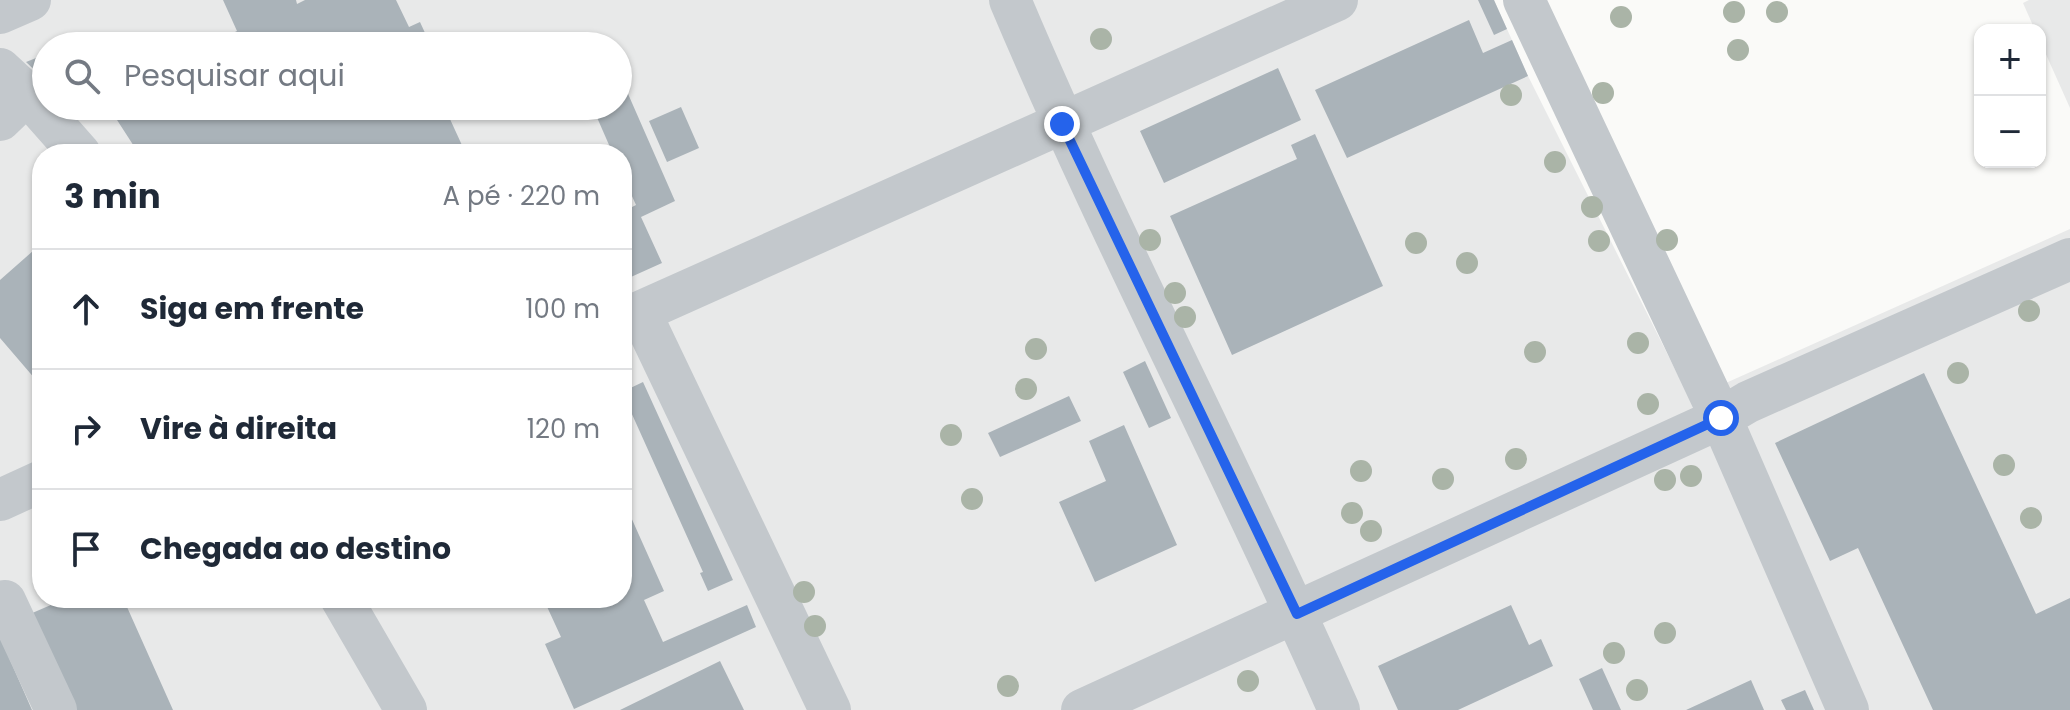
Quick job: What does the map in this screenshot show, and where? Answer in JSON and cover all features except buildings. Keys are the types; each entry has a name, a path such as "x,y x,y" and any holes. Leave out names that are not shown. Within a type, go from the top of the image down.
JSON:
{"street":[{"path":"0,13 30,0"},
{"path":"1010,0 1062,124 1297,614 1339,710"},
{"path":"632,316 1337,0"},
{"path":"1524,0 1721,418 1848,710"},
{"path":"9,94 32,113"},
{"path":"40,120 68,144"},
{"path":"1082,710 1721,418 1748,402 2070,259"},
{"path":"632,318 830,710"},
{"path":"0,500 32,486"},
{"path":"5,601 56,710"},
{"path":"347,608 406,710"}],"shaded area":[{"path":"0,0 1494,0 1528,76 1690,399 2070,229 2070,710 0,710"},
{"path":"2029,0 2070,0 2070,108 2046,54 2046,24 2032,24 2023,3"}],"route":[{"path":"1062,124 1297,614 1721,418"}]}
